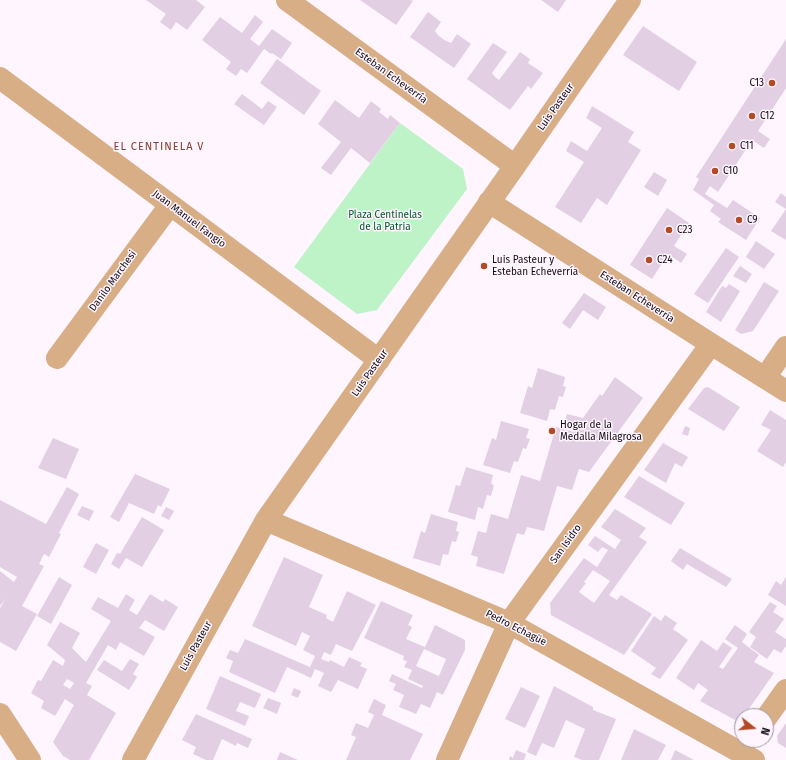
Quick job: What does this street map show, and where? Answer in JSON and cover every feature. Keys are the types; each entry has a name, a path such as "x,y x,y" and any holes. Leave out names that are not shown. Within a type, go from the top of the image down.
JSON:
{"street":[{"name":"Esteban Echeverría","path":"287,0 515,166"},
{"name":"Luis Pasteur","path":"134,760 266,520 630,0"},
{"name":"Juan Manuel Fangio","path":"0,78 379,360"},
{"name":"Esteban Echeverría","path":"489,202 786,391"},
{"name":"Danilo Marchesi","path":"57,358 170,205"},
{"name":"San Isidro","path":"447,760 509,622 711,344"},
{"path":"765,378 786,347"},
{"name":"Pedro Echagüe","path":"266,520 509,622 746,753"},
{"path":"773,708 786,690"},
{"path":"0,714 30,760"}],"green space":[{"name":"Plaza Centinelas de la Patria","path":"400,123 463,169 467,189 377,310 357,314 294,267"}],"building":[{"path":"146,0 196,0 205,7 187,30 176,22 171,30 160,22 166,14"},
{"path":"360,0 411,0 413,1 396,25"},
{"path":"541,0 566,0 558,12"},
{"path":"428,12 441,22 435,31 444,40 451,43 457,34 471,44 454,68 410,37"},
{"path":"255,15 263,22 250,39 259,46 272,29 292,43 281,59 264,49 247,73 241,69 236,76 226,69 231,62 202,40 220,17 242,33"},
{"path":"643,26 697,62 679,91 623,55"},
{"path":"786,39 786,88 758,131 770,139 764,148 752,140 718,192 710,186 705,194 727,208 733,200 760,218 746,240 718,222 721,219 710,211 714,205 693,190 699,179 696,177"},
{"path":"493,43 507,52 492,73 499,80 520,52 530,59 528,63 543,73 531,89 528,86 510,110 467,79"},
{"path":"277,59 321,91 304,115 260,83"},
{"path":"242,94 262,109 268,101 277,107 264,125 234,104"},
{"path":"335,100 359,118 371,101 381,109 379,112 388,119 390,115 400,123 370,163 351,148 331,175 321,168 341,142 318,124"},
{"path":"592,106 634,132 628,142 641,150 607,205 597,198 581,223 555,207 584,162 566,151 571,141 587,151 602,128 586,118"},
{"path":"654,172 667,180 658,196 644,187"},
{"path":"781,193 786,197 786,209 775,202"},
{"path":"667,208 689,223 674,246 687,254 681,263 668,254 652,279 630,265"},
{"path":"786,209 786,240 771,231"},
{"path":"756,241 775,254 764,269 746,257"},
{"path":"726,248 739,257 708,303 694,294"},
{"path":"740,266 752,274 746,283 733,276"},
{"path":"764,282 779,291 753,331 741,334 735,330"},
{"path":"729,284 740,291 721,322 706,312 722,286 726,288"},
{"path":"584,293 606,307 598,320 583,310 570,329 562,323"},
{"path":"538,368 565,377 563,386 566,387 563,397 559,396 555,410 550,409 547,421 520,413 528,386 532,388"},
{"path":"615,377 643,398 589,472 579,469 572,490 557,486 544,531 527,527 524,535 517,533 504,574 476,566 478,557 471,555 478,531 486,533 491,514 508,519 521,475 540,481 556,427 574,432 575,429 563,425 567,414 583,418 600,394 602,396"},
{"path":"708,387 740,407 724,431 688,409 704,388"},
{"path":"770,410 786,420 786,462 783,467 757,451 771,430 761,425"},
{"path":"501,421 529,429 526,438 530,439 526,449 523,448 518,462 514,461 510,473 483,465 492,438 496,440"},
{"path":"685,426 690,428 688,436 682,434"},
{"path":"53,438 79,449 66,479 38,468"},
{"path":"663,443 688,457 682,467 675,463 666,483 644,470"},
{"path":"466,467 493,475 491,484 494,485 491,496 487,495 483,509 478,507 475,520 448,512 456,485 460,486"},
{"path":"135,474 170,489 161,507 158,505 154,514 129,503 119,522 110,517"},
{"path":"639,476 685,503 671,525 624,497"},
{"path":"67,487 79,494 59,533 61,534 49,557 44,554 39,564 44,566 22,606 37,614 16,651 0,642 0,608 6,598 0,606 0,571 14,582 17,577 0,567 0,500 46,524"},
{"path":"82,506 94,511 89,521 77,515"},
{"path":"166,507 174,511 169,520 161,516"},
{"path":"615,509 646,528 639,537 647,542 609,595 617,600 621,595 652,614 624,655 551,615 550,603 584,558 597,567 608,550 602,547 598,552 588,545 595,536 615,549 621,540 601,527","holes":["593,570 610,581 594,603 579,592"]},
{"path":"431,514 458,522 456,531 459,532 456,542 452,541 448,555 443,554 440,566 413,558 421,531 425,533"},
{"path":"142,517 164,530 142,567 126,558 119,569 111,564 117,553 120,554"},
{"path":"96,543 109,550 96,574 83,567"},
{"path":"680,548 732,579 726,587 687,564 683,570 671,561"},
{"path":"284,557 323,575 309,607 327,615 326,618 333,622 347,591 376,605 352,651 336,644 331,655 324,652 321,659 329,662 330,660 344,667 349,657 362,663 360,666 367,669 358,689 338,680 331,692 318,686 324,673 315,669 311,678 287,667 275,693 229,672 233,661 226,658 230,650 238,653 245,639 310,667 315,656 303,650 310,636 302,632 296,646 252,626"},
{"path":"59,577 72,585 51,624 37,616"},
{"path":"786,577 786,606 768,595 776,581 781,585"},
{"path":"126,594 135,600 129,610 137,615 150,594 163,602 165,599 178,607 164,631 145,620 139,628 155,637 144,656 120,642 116,650 108,645 86,683 92,686 87,695 116,713 89,760 70,760 63,756 53,742 74,705 65,699 55,716 41,708 44,701 31,693 38,680 41,681 53,660 63,666 65,660 47,645 60,622 80,633 72,648 86,662 111,621 91,609 98,597 118,608","holes":["67,679 74,683 70,689 63,685"]},
{"path":"381,601 413,615 408,625 412,627 406,639 425,647 435,625 465,640 465,650 443,695 437,692 430,708 421,704 416,714 399,707 404,695 393,690 396,684 389,681 392,674 422,688 423,686 408,679 412,670 404,667 407,661 403,660 404,656 364,638","holes":["424,649 446,659 439,676 416,666"]},
{"path":"770,602 777,606 773,612 784,619 775,632 786,639 786,646 781,653 774,649 767,659 750,647 756,637 749,632"},
{"path":"665,615 677,623 673,629 688,640 660,679 651,674 656,668 631,651 654,616 661,621"},
{"path":"735,625 747,634 742,642 759,655 754,662 774,673 750,708 734,708 734,719 700,701 708,690 698,683 694,690 676,678 701,640 717,651 723,642 732,648 719,667 723,669 738,648 725,639"},
{"path":"130,659 139,664 133,674 137,677 129,690 97,670 104,660 122,671"},
{"path":"220,676 261,694 255,708 240,702 236,711 249,716 245,726 206,709"},
{"path":"554,686 593,707 593,710 616,719 599,760 582,760 574,757 585,729 566,720 554,748 542,743 536,756 527,752"},
{"path":"521,687 540,696 525,728 505,719"},
{"path":"294,688 301,691 298,698 291,695"},
{"path":"268,698 281,703 277,714 263,708"},
{"path":"374,699 386,705 382,715 423,734 410,760 346,760 356,737 351,735 356,723 368,728 374,715 368,712"},
{"path":"196,714 252,739 248,748 237,743 236,746 222,739 213,760 206,760 193,754 196,747 182,740"},
{"path":"786,723 786,748 778,743 777,736"},
{"path":"634,729 666,745 658,760 621,760"},
{"path":"516,750 526,754 524,760 509,760 510,756 513,758"},
{"path":"675,750 694,760 671,760"},
{"path":"280,752 298,760 277,760"}],"place":[{"name":"C13","path":"772,83"},
{"name":"C12","path":"752,116"},
{"name":"C11","path":"732,146"},
{"name":"C10","path":"715,171"},
{"name":"C9","path":"739,220"},
{"name":"C23","path":"669,230"},
{"name":"C24","path":"649,260"},
{"name":"Luis Pasteur y Esteban Echeverría","path":"484,266"},
{"name":"Hogar de la Medalla Milagrosa","path":"552,431"}],"district":[{"name":"EL CENTINELA V","path":"159,147"}]}
